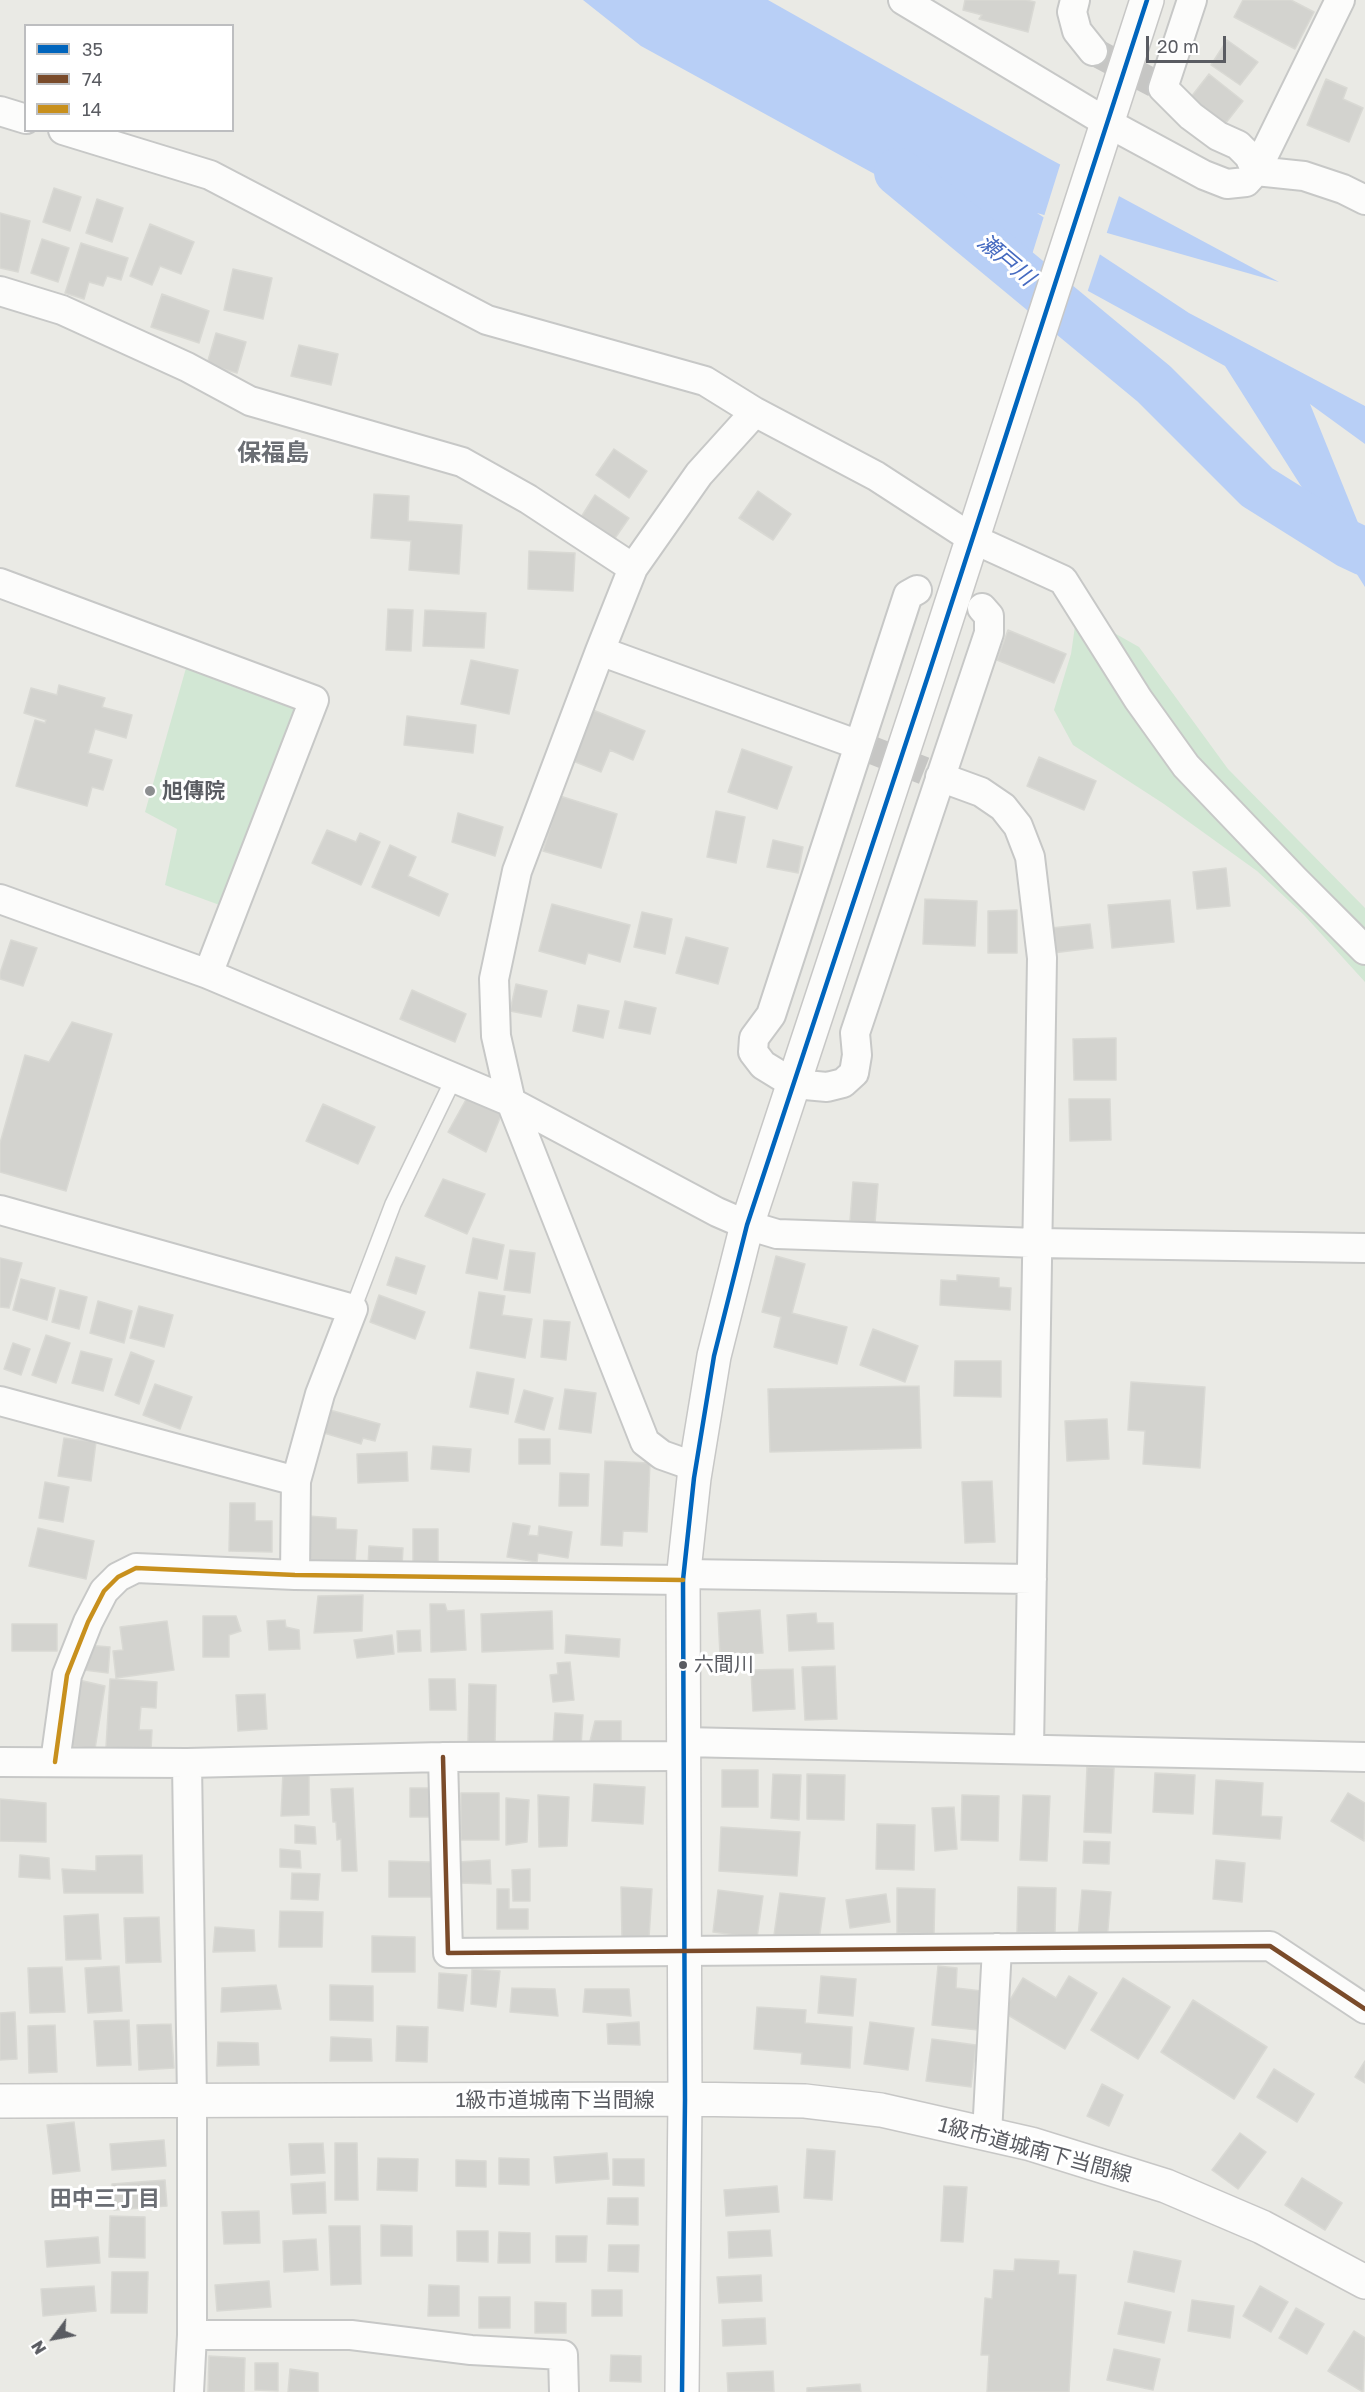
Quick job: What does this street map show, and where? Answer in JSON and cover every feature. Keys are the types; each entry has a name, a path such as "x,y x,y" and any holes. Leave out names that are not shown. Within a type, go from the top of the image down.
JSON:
{"main road":[{"path":"682,2392 685,2099 683,1577 696,1467 714,1356 747,1225 1147,0"},
{"name":"1級市道城南下当間線","path":"0,2101 685,2099 805,2101 880,2110 1030,2144 1166,2186 1262,2227 1365,2282"}],"street":[{"path":"903,0 1103,133 1227,184 1246,182 1256,171 1340,0"},
{"path":"1075,0 1072,12 1077,31 1093,51"},
{"path":"1192,0 1163,88 1191,116 1218,136 1238,146 1249,156 1256,171"},
{"path":"0,111 24,118"},
{"path":"70,132 210,175 487,320 705,381 755,412 976,529 1064,580 1138,699 1186,766 1365,950"},
{"path":"1256,171 1304,176 1343,189 1365,200"},
{"path":"0,291 62,310 186,367 250,401 462,462 528,499 633,568"},
{"path":"696,1467 662,1455 645,1442 511,1102 496,1036 494,979 517,872 633,568 699,474 755,412"},
{"path":"0,583 314,700 208,974"},
{"path":"917,590 908,595 771,1015 754,1038 753,1053 763,1065 794,1084 826,1087 843,1083 854,1073 857,1055 855,1032 989,633 989,616 982,608"},
{"path":"600,651 859,745"},
{"path":"940,777 981,792 1003,807 1018,826 1030,857 1042,958 1029,1749"},
{"path":"0,899 208,974 511,1102 717,1212 747,1225 777,1234 1037,1243 1365,1248"},
{"path":"0,1210 353,1309 320,1394 296,1481 294,1575"},
{"path":"0,1401 296,1481"},
{"path":"55,1762 68,1675 88,1622 104,1592 118,1577 136,1569 294,1575 1032,1579"},
{"path":"0,1762 187,1763 683,1749 1029,1749 1365,1756"},
{"path":"443,1757 448,1953 1270,1946 1365,2009"},
{"path":"187,1763 192,2100 192,2335 189,2392"},
{"path":"987,2134 997,1948"},
{"path":"192,2335 351,2335 471,2350 563,2355 564,2392"}],"lane":[{"path":"353,1309 393,1204 454,1078"}],"green space":[{"path":"1077,612 1139,647 1228,769 1365,908 1365,982 1304,915 1257,871 1164,804 1073,745 1054,710 1071,654"},
{"path":"186,668 301,708 225,907 165,885 177,829 145,812"}],"water":[{"path":"583,0 768,0 1048,158 1279,282 1037,213 1189,313 1365,406 1365,444 1310,404 1365,540 1365,587 1225,366 641,46"}],"pier":[{"path":"1061,162 1120,193 1106,235 1052,220 1101,251 1087,293 1030,261"}],"building":[{"path":"965,0 1035,2 1028,32 979,19 982,15 963,10"},
{"path":"1243,0 1291,0 1314,12 1295,49 1234,17"},
{"path":"1227,40 1258,62 1240,85 1211,65"},
{"path":"1209,74 1243,101 1225,124 1191,97"},
{"path":"1326,79 1347,88 1343,99 1363,108 1349,142 1307,125"},
{"path":"54,188 81,197 70,231 43,222"},
{"path":"97,199 123,208 112,242 86,233"},
{"path":"0,213 30,221 18,272 0,268"},
{"path":"150,224 194,242 181,274 160,266 152,285 130,276"},
{"path":"42,239 69,248 58,282 31,273"},
{"path":"81,243 128,258 121,280 107,276 103,286 89,282 84,299 65,293"},
{"path":"233,269 272,278 263,319 224,310"},
{"path":"162,294 209,311 199,343 151,327"},
{"path":"216,333 246,342 237,373 207,364"},
{"path":"299,345 338,354 331,385 291,376"},
{"path":"614,449 647,471 629,498 596,475"},
{"path":"758,491 791,514 773,540 739,518"},
{"path":"374,494 409,496 408,521 462,525 459,574 409,570 411,541 371,538"},
{"path":"595,495 629,518 611,544 578,522"},
{"path":"529,551 575,553 573,591 528,589"},
{"path":"388,609 413,610 411,651 386,650"},
{"path":"425,610 486,613 484,648 423,646"},
{"path":"1008,630 1066,654 1054,683 997,660"},
{"path":"471,660 518,670 509,714 461,704"},
{"path":"59,685 105,698 102,707 132,715 126,738 95,729 88,753 112,760 103,790 92,787 87,806 16,786 35,720 45,723 46,720 24,713 31,688 57,695"},
{"path":"593,710 645,731 633,760 610,750 601,772 573,761"},
{"path":"407,716 476,725 473,753 404,745"},
{"path":"742,749 792,767 777,809 728,792"},
{"path":"1039,757 1096,781 1084,810 1027,786"},
{"path":"560,796 617,814 601,868 543,851"},
{"path":"716,811 745,817 736,863 707,857"},
{"path":"458,813 503,827 495,856 452,842"},
{"path":"327,830 356,842 360,833 380,842 361,885 312,863"},
{"path":"773,840 803,847 798,873 767,867"},
{"path":"390,845 416,857 408,876 448,894 439,916 372,887"},
{"path":"1226,868 1230,906 1197,909 1193,872"},
{"path":"925,899 977,901 975,946 923,944"},
{"path":"1170,900 1174,942 1112,948 1108,905"},
{"path":"552,904 630,925 620,962 588,953 585,964 539,951"},
{"path":"1017,910 1017,953 988,953 988,911"},
{"path":"642,912 672,919 665,954 634,947"},
{"path":"1090,924 1093,948 1053,953 1051,928"},
{"path":"686,937 728,948 718,984 676,973"},
{"path":"11,940 37,948 23,986 0,979"},
{"path":"516,984 547,991 541,1017 510,1011"},
{"path":"412,990 466,1014 455,1042 400,1019"},
{"path":"625,1001 656,1008 650,1034 619,1028"},
{"path":"578,1005 609,1011 603,1038 573,1031"},
{"path":"72,1022 112,1034 66,1191 0,1172 0,1143 25,1055 49,1062"},
{"path":"1116,1038 1116,1080 1074,1080 1073,1039"},
{"path":"468,1096 502,1113 486,1152 448,1132"},
{"path":"1069,1099 1110,1099 1111,1140 1070,1141"},
{"path":"323,1104 375,1127 358,1164 306,1141"},
{"path":"443,1179 485,1194 467,1234 425,1216"},
{"path":"853,1182 878,1184 875,1223 850,1221"},
{"path":"473,1238 504,1245 497,1279 466,1273"},
{"path":"510,1250 535,1253 530,1293 504,1290"},
{"path":"776,1256 805,1264 792,1313 847,1327 837,1364 774,1347 781,1317 762,1312"},
{"path":"396,1257 425,1266 416,1294 387,1285"},
{"path":"0,1258 22,1263 9,1308 0,1307"},
{"path":"957,1275 999,1278 999,1287 1011,1288 1010,1310 940,1305 941,1280 957,1281"},
{"path":"21,1279 55,1288 47,1320 13,1310"},
{"path":"60,1290 87,1297 79,1329 52,1322"},
{"path":"479,1292 505,1296 502,1315 532,1319 525,1358 470,1348"},
{"path":"379,1295 425,1312 415,1339 370,1322"},
{"path":"98,1301 132,1311 124,1343 90,1333"},
{"path":"139,1306 173,1315 164,1347 130,1338"},
{"path":"544,1320 570,1322 566,1360 541,1357"},
{"path":"873,1329 918,1346 905,1382 860,1365"},
{"path":"46,1335 70,1343 56,1383 32,1375"},
{"path":"13,1343 30,1349 21,1375 4,1369"},
{"path":"81,1351 112,1359 103,1391 72,1383"},
{"path":"131,1352 154,1361 139,1404 115,1395"},
{"path":"955,1361 1001,1361 1001,1397 954,1396"},
{"path":"477,1372 514,1379 508,1414 470,1407"},
{"path":"1131,1382 1205,1387 1200,1468 1143,1464 1145,1431 1128,1430"},
{"path":"155,1384 192,1397 180,1429 143,1415"},
{"path":"919,1386 921,1448 770,1452 768,1389"},
{"path":"565,1389 596,1393 591,1433 559,1429"},
{"path":"524,1390 553,1398 544,1430 515,1422"},
{"path":"330,1410 380,1424 375,1441 363,1438 361,1444 324,1433"},
{"path":"1107,1419 1109,1459 1067,1461 1065,1421"},
{"path":"64,1438 96,1442 91,1481 58,1476"},
{"path":"519,1439 550,1439 550,1464 519,1464"},
{"path":"433,1446 471,1449 469,1472 431,1469"},
{"path":"407,1452 408,1481 358,1483 357,1454"},
{"path":"605,1461 650,1463 647,1532 623,1531 622,1546 601,1545"},
{"path":"560,1473 589,1474 588,1506 559,1506"},
{"path":"992,1481 995,1542 965,1543 962,1482"},
{"path":"45,1482 69,1487 63,1522 39,1518"},
{"path":"230,1503 255,1503 255,1521 272,1521 272,1552 229,1551"},
{"path":"308,1516 336,1518 336,1529 357,1530 355,1565 306,1562"},
{"path":"513,1523 530,1526 528,1535 538,1536 539,1526 572,1532 568,1558 538,1553 537,1562 507,1557"},
{"path":"38,1528 94,1541 86,1579 29,1566"},
{"path":"413,1529 438,1529 438,1562 413,1562"},
{"path":"369,1546 403,1548 402,1567 368,1566"},
{"path":"363,1595 362,1631 314,1633 318,1596"},
{"path":"430,1604 445,1604 447,1611 464,1610 466,1650 431,1652"},
{"path":"760,1610 763,1653 720,1655 718,1613"},
{"path":"552,1611 553,1649 482,1652 481,1614"},
{"path":"816,1613 817,1623 833,1623 834,1649 789,1651 787,1615"},
{"path":"203,1616 236,1616 241,1631 229,1635 229,1657 203,1657"},
{"path":"285,1620 286,1627 299,1630 300,1649 269,1650 267,1621"},
{"path":"167,1621 174,1670 116,1678 113,1651 123,1650 120,1627"},
{"path":"12,1624 57,1624 57,1651 12,1651"},
{"path":"420,1630 421,1651 398,1652 397,1631"},
{"path":"392,1635 394,1654 357,1658 354,1640"},
{"path":"566,1635 620,1639 619,1657 565,1653"},
{"path":"86,1645 110,1647 108,1673 84,1670"},
{"path":"570,1662 574,1700 553,1702 550,1675 558,1674 557,1663"},
{"path":"835,1666 837,1719 805,1720 802,1667"},
{"path":"793,1669 795,1709 753,1711 751,1670"},
{"path":"110,1679 157,1682 156,1708 141,1707 139,1730 152,1730 151,1750 106,1747"},
{"path":"429,1679 455,1679 456,1710 430,1710"},
{"path":"79,1680 105,1686 95,1749 72,1746"},
{"path":"469,1684 496,1685 495,1744 468,1743"},
{"path":"265,1694 267,1729 238,1731 236,1695"},
{"path":"555,1713 583,1715 581,1746 553,1744"},
{"path":"595,1721 621,1721 621,1745 589,1745"},
{"path":"1087,1767 1114,1768 1111,1833 1084,1832"},
{"path":"722,1770 758,1770 758,1807 722,1807"},
{"path":"283,1772 309,1772 309,1815 281,1816"},
{"path":"1155,1773 1195,1775 1193,1814 1153,1812"},
{"path":"773,1774 801,1775 799,1820 771,1818"},
{"path":"807,1774 845,1775 844,1820 807,1819"},
{"path":"1216,1780 1263,1783 1261,1816 1282,1817 1280,1839 1213,1834"},
{"path":"594,1784 645,1787 643,1824 592,1821"},
{"path":"353,1788 357,1871 342,1871 341,1839 337,1840 336,1822 333,1822 331,1789"},
{"path":"410,1788 433,1788 433,1817 410,1817"},
{"path":"461,1793 499,1793 499,1840 461,1840"},
{"path":"1348,1793 1365,1803 1364,1841 1331,1821"},
{"path":"538,1795 569,1797 567,1846 539,1847"},
{"path":"962,1795 999,1796 998,1841 961,1840"},
{"path":"1023,1795 1050,1796 1047,1861 1020,1860"},
{"path":"506,1798 529,1800 527,1842 506,1845"},
{"path":"0,1799 46,1803 46,1842 0,1841"},
{"path":"954,1807 957,1849 935,1851 932,1808"},
{"path":"877,1824 915,1825 914,1870 876,1869"},
{"path":"295,1825 315,1827 316,1844 295,1843"},
{"path":"721,1827 800,1832 797,1876 719,1871"},
{"path":"1084,1841 1110,1842 1109,1864 1083,1863"},
{"path":"280,1849 300,1851 301,1868 280,1867"},
{"path":"20,1855 49,1858 50,1879 19,1877"},
{"path":"142,1855 143,1893 64,1893 62,1869 96,1871 96,1856"},
{"path":"490,1860 491,1884 459,1883 458,1862"},
{"path":"1216,1860 1245,1863 1242,1902 1213,1899"},
{"path":"389,1861 432,1862 432,1897 389,1897"},
{"path":"530,1869 530,1901 513,1901 512,1870"},
{"path":"292,1873 320,1874 318,1900 291,1899"},
{"path":"621,1887 652,1889 649,1938 622,1939"},
{"path":"1018,1887 1056,1888 1055,1933 1017,1932"},
{"path":"897,1888 935,1889 934,1934 897,1933"},
{"path":"497,1889 509,1889 509,1909 528,1909 528,1929 497,1929"},
{"path":"718,1890 763,1896 757,1938 713,1932"},
{"path":"1082,1890 1111,1892 1107,1941 1078,1938"},
{"path":"780,1893 825,1898 819,1940 774,1935"},
{"path":"886,1894 890,1922 850,1928 846,1900"},
{"path":"280,1911 323,1912 322,1947 279,1947"},
{"path":"98,1914 101,1959 66,1960 64,1916"},
{"path":"159,1917 161,1962 126,1963 124,1918"},
{"path":"215,1927 254,1930 255,1951 213,1952"},
{"path":"372,1936 415,1937 415,1972 372,1972"},
{"path":"119,1966 122,2011 88,2013 85,1968"},
{"path":"938,1966 957,1968 956,1988 982,1991 978,2030 932,2025"},
{"path":"62,1967 65,2012 30,2013 28,1968"},
{"path":"472,1969 500,1971 496,2007 471,2004"},
{"path":"439,1973 467,1975 463,2011 438,2008"},
{"path":"821,1976 856,1979 853,2016 818,2013"},
{"path":"1069,1976 1097,1993 1065,2049 1003,2012 1023,1978 1056,1998"},
{"path":"1123,1978 1170,2007 1138,2059 1091,2030"},
{"path":"276,1985 281,2009 221,2012 222,1988"},
{"path":"330,1985 373,1986 373,2021 330,2020"},
{"path":"512,1988 555,1989 558,2016 510,2012"},
{"path":"585,1989 629,1989 631,2016 583,2012"},
{"path":"1193,2000 1267,2047 1234,2099 1161,2052"},
{"path":"757,2007 806,2010 805,2023 852,2027 850,2068 801,2064 802,2053 754,2049"},
{"path":"15,2012 17,2059 0,2060 0,2013"},
{"path":"129,2020 131,2065 97,2066 94,2021"},
{"path":"639,2022 640,2045 608,2044 607,2024"},
{"path":"870,2022 914,2028 908,2070 864,2064"},
{"path":"171,2024 174,2068 139,2070 137,2025"},
{"path":"55,2025 57,2072 29,2073 28,2026"},
{"path":"397,2026 428,2027 427,2062 396,2061"},
{"path":"331,2037 371,2039 372,2061 330,2061"},
{"path":"932,2039 976,2045 971,2087 926,2081"},
{"path":"218,2042 258,2043 259,2065 217,2066"},
{"path":"1365,2061 1365,2083 1355,2077"},
{"path":"1274,2069 1314,2094 1297,2122 1257,2097"},
{"path":"1102,2084 1123,2095 1109,2126 1087,2116"},
{"path":"74,2122 80,2171 53,2174 47,2125"},
{"path":"1240,2133 1266,2152 1238,2189 1212,2170"},
{"path":"164,2140 166,2166 112,2170 110,2144"},
{"path":"323,2143 325,2173 291,2175 289,2144"},
{"path":"335,2143 357,2143 358,2200 335,2200"},
{"path":"807,2149 835,2151 832,2200 804,2198"},
{"path":"607,2153 609,2179 556,2183 554,2157"},
{"path":"378,2158 418,2159 417,2191 377,2190"},
{"path":"499,2158 529,2159 529,2185 499,2184"},
{"path":"613,2159 644,2159 644,2186 613,2185"},
{"path":"456,2160 486,2161 486,2187 456,2186"},
{"path":"1302,2178 1342,2203 1325,2230 1285,2205"},
{"path":"165,2180 167,2206 114,2210 112,2184"},
{"path":"325,2182 326,2213 293,2214 291,2184"},
{"path":"777,2186 779,2212 726,2216 724,2190"},
{"path":"944,2186 967,2187 963,2242 941,2241"},
{"path":"608,2198 638,2198 638,2225 607,2224"},
{"path":"259,2211 260,2243 224,2244 222,2212"},
{"path":"110,2216 145,2217 145,2258 109,2257"},
{"path":"381,2225 412,2226 412,2256 381,2256"},
{"path":"329,2226 360,2226 361,2284 331,2285"},
{"path":"770,2230 772,2256 729,2258 728,2232"},
{"path":"457,2231 488,2231 488,2262 457,2261"},
{"path":"499,2232 530,2233 530,2263 498,2263"},
{"path":"556,2236 587,2236 586,2262 556,2262"},
{"path":"98,2237 100,2263 47,2267 45,2241"},
{"path":"316,2239 318,2270 284,2272 283,2241"},
{"path":"609,2245 639,2245 638,2272 608,2271"},
{"path":"1134,2251 1181,2261 1174,2292 1128,2282"},
{"path":"1015,2259 1059,2261 1058,2274 1076,2275 1069,2392 987,2392 989,2355 981,2355 985,2298 992,2299 994,2270 1014,2271"},
{"path":"112,2272 148,2272 147,2313 111,2313"},
{"path":"761,2275 762,2301 719,2303 717,2277"},
{"path":"269,2281 271,2307 217,2311 215,2285"},
{"path":"429,2285 459,2286 459,2316 428,2316"},
{"path":"94,2286 96,2311 43,2316 41,2289"},
{"path":"1260,2286 1288,2302 1271,2332 1243,2316"},
{"path":"592,2290 622,2290 622,2316 592,2316"},
{"path":"479,2297 510,2297 510,2328 479,2328"},
{"path":"1192,2300 1234,2306 1230,2338 1188,2331"},
{"path":"535,2302 566,2303 566,2333 535,2333"},
{"path":"1125,2302 1171,2312 1164,2343 1118,2334"},
{"path":"1296,2308 1324,2324 1307,2354 1279,2338"},
{"path":"765,2318 766,2344 723,2346 722,2320"},
{"path":"1354,2331 1365,2338 1363,2392 1328,2371"},
{"path":"1114,2349 1160,2359 1153,2390 1107,2380"},
{"path":"611,2355 641,2356 641,2382 610,2381"},
{"path":"209,2356 245,2358 244,2392 208,2392"},
{"path":"255,2363 278,2363 278,2391 255,2390"},
{"path":"290,2369 318,2373 318,2392 288,2392"},
{"path":"773,2371 774,2392 728,2392 727,2373"},
{"path":"860,2384 861,2392 807,2392 807,2388"}],"waterway":[{"name":"瀬戸川","path":"898,172 1154,384 1257,487 1348,544 1365,552"}],"tunnel":[{"path":"1093,51 1163,88"},
{"path":"859,745 940,777"}],"transit line":[{"name":"35","path":"682,2392 685,2099 683,1580 694,1478 714,1356 747,1225 1147,0"},
{"name":"14","path":"55,1762 67,1675 88,1622 104,1591 118,1577 136,1568 295,1575 683,1580"},
{"name":"74","path":"443,1757 448,1953 1270,1946 1365,2009"}],"place":[{"name":"旭傳院","path":"150,791"},
{"name":"六間川","path":"683,1665"}],"district":[{"name":"保福島","path":"273,453"},
{"name":"田中三丁目","path":"105,2199"}]}
